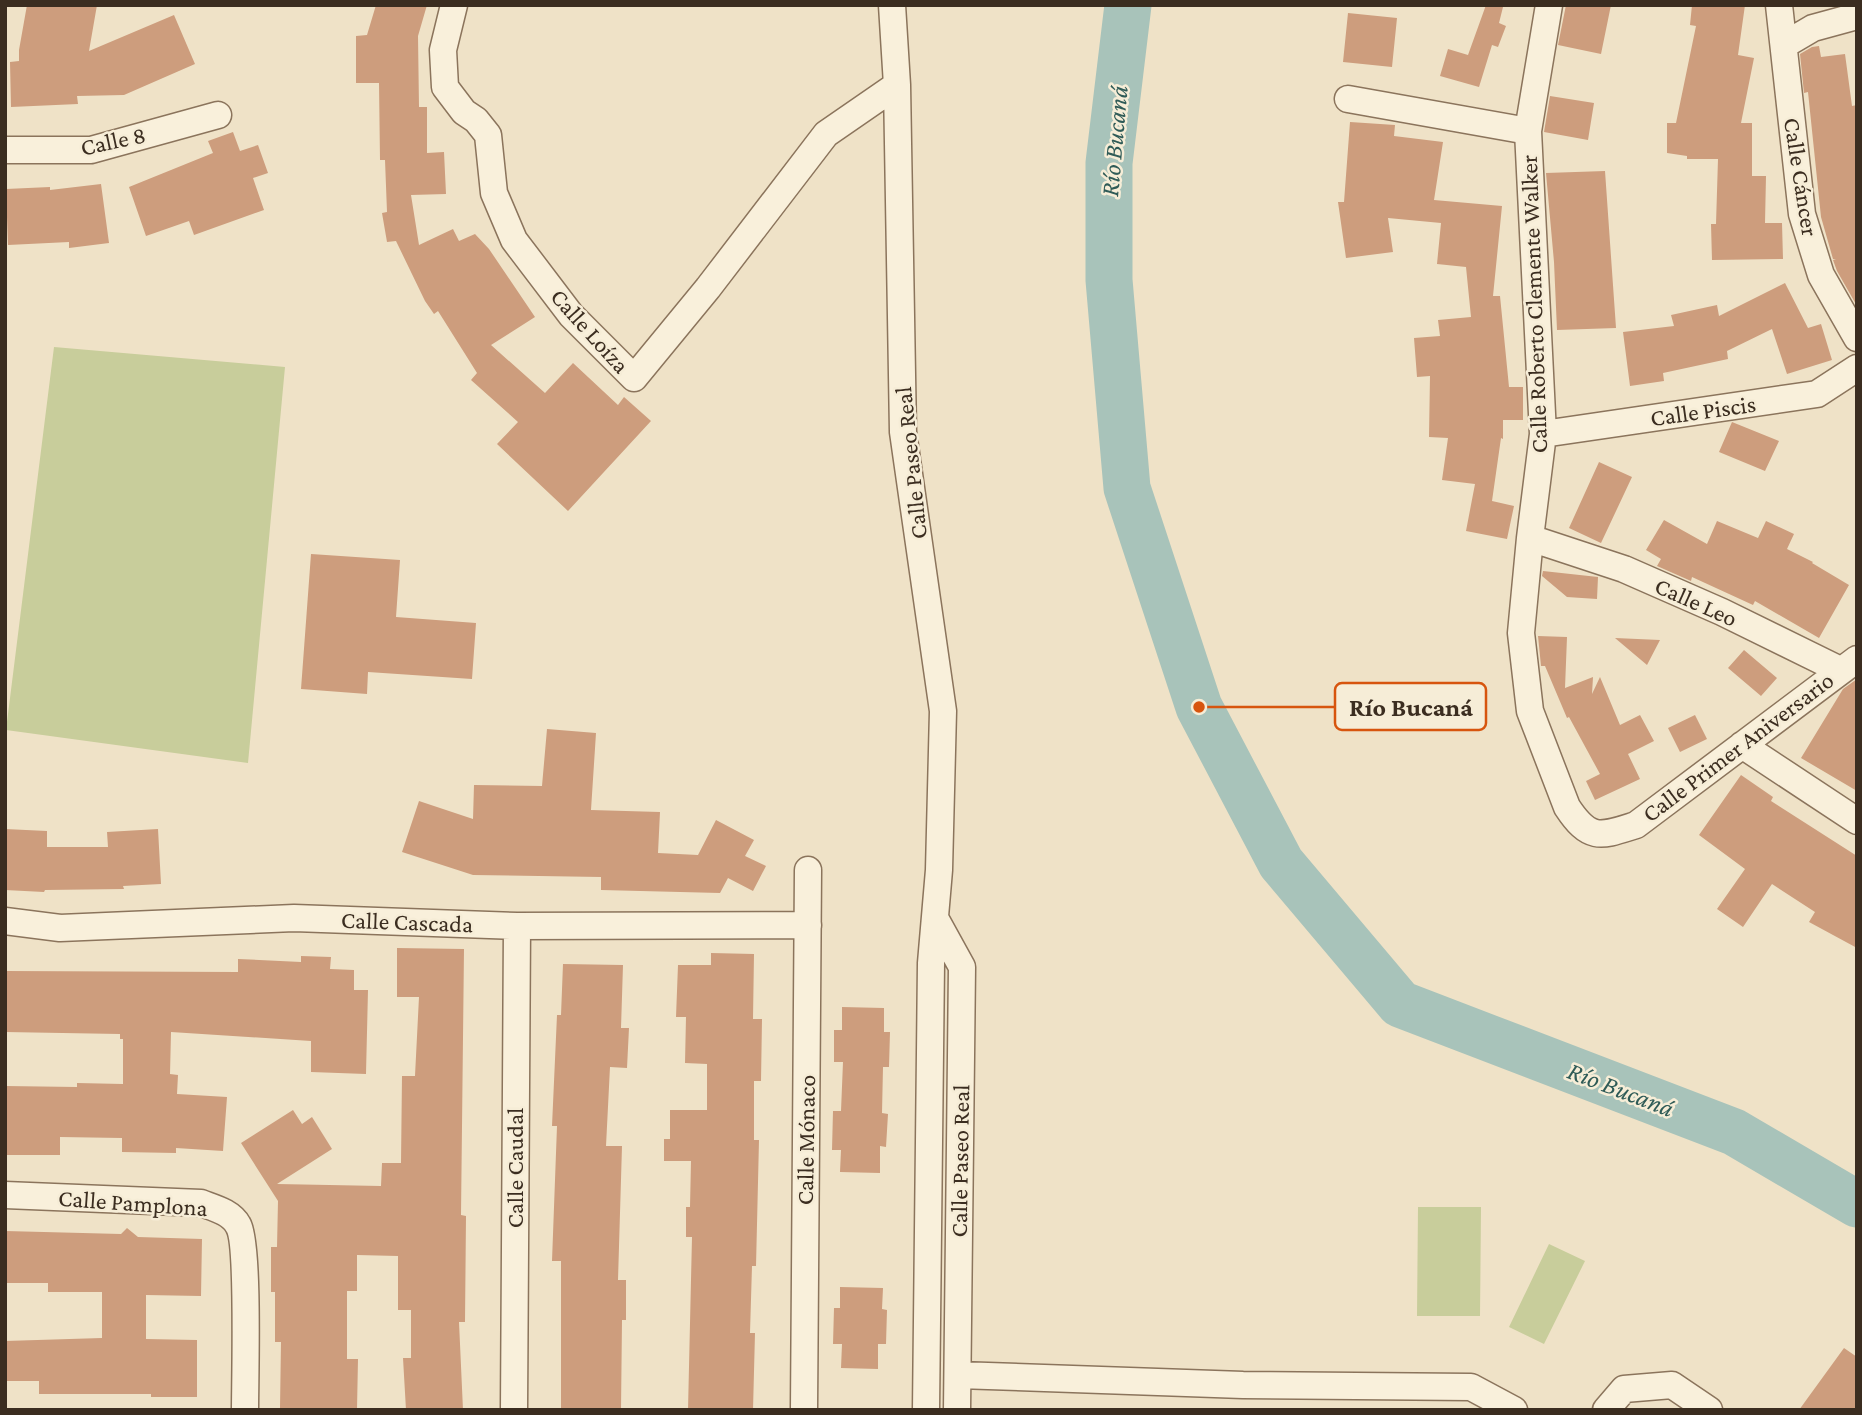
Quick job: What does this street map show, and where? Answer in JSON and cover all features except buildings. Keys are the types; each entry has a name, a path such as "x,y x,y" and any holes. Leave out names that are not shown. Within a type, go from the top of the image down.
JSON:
{"street":[{"name":"Calle Loíza","path":"454,5 443,50 445,87 464,112 476,120 488,135 494,193 514,240 571,315 634,378 708,288 827,134 897,85"},
{"name":"Calle Paseo Real","path":"892,5 897,85 903,432 943,711 939,870 931,963 926,1410"},
{"name":"Calle Roberto Clemente Walker","path":"1549,5 1528,131 1543,434 1521,633 1524,672 1530,711 1548,762 1575,820 1588,830 1604,835 1636,825"},
{"name":"Calle Cáncer","path":"1779,5 1802,214 1821,275 1857,338"},
{"path":"1784,45 1813,28 1857,16"},
{"path":"1348,99 1528,131"},
{"name":"Calle 8","path":"5,150 90,150 218,115"},
{"name":"Calle Piscis","path":"1543,434 1817,394 1857,368"},
{"name":"Calle Leo","path":"1530,538 1624,569 1849,664"},
{"name":"Calle Primer Aniversario","path":"1636,825 1849,664"},
{"path":"1742,745 1857,821"},
{"name":"Calle Mónaco","path":"804,1410 808,870"},
{"name":"Calle Cascada","path":"5,921 60,928 294,918 517,926 808,925"},
{"name":"Calle Paseo Real","path":"935,918 962,967 957,1410"},
{"name":"Calle Caudal","path":"514,1410 517,926"},
{"name":"Calle Pamplona","path":"5,1195 201,1203 230,1216 239,1225 244,1253 245,1410"},
{"path":"958,1375 1243,1397 1471,1387 1514,1410"},
{"path":"1606,1410 1624,1389 1672,1385 1709,1410"}],"green space":[{"path":"54,347 285,367 248,763 6,730"},
{"path":"1418,1207 1481,1207 1480,1316 1417,1316"},
{"path":"1549,1244 1585,1261 1544,1344 1509,1327"}],"waterway":[{"name":"Río Bucaná","path":"1128,5 1109,163 1109,280 1127,488 1199,707 1281,863 1400,1004 1734,1132 1857,1204"}],"place":[{"name":"Río Bucaná","path":"1199,707"}]}
